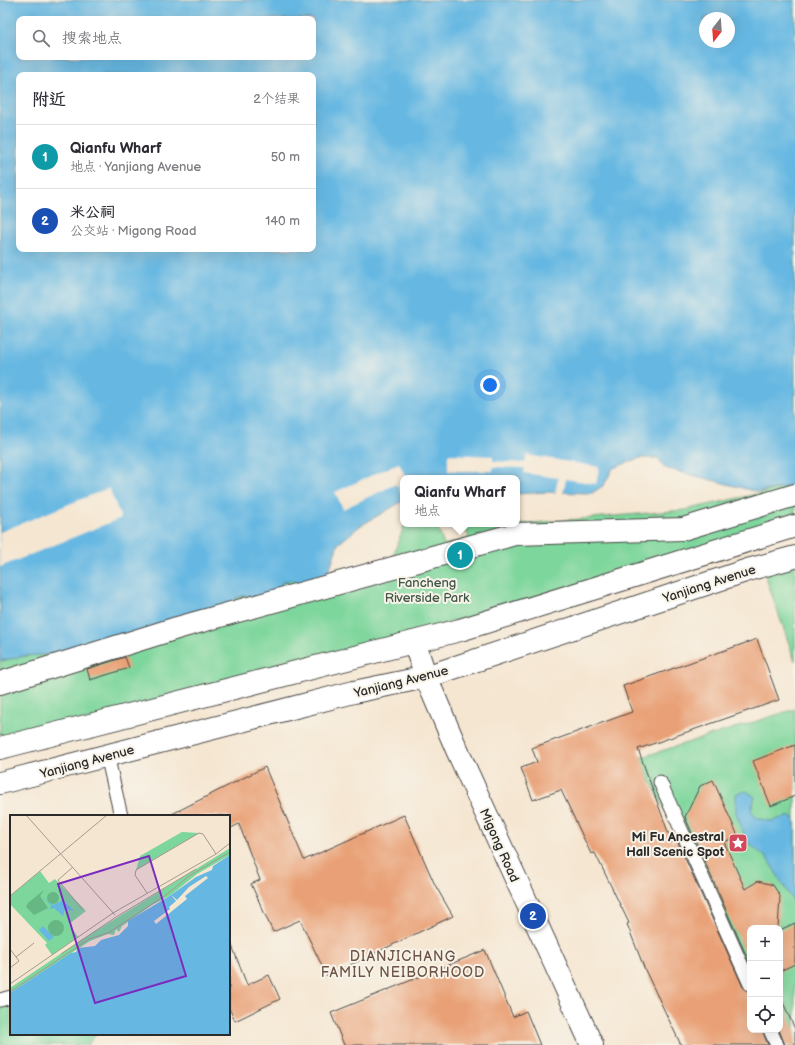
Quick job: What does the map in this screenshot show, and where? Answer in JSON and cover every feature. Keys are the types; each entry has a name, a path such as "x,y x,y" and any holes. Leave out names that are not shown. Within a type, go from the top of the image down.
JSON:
{"main road":[{"path":"0,683 177,628 514,534 683,529 795,494"},
{"path":"0,748 414,642 489,621 795,526"},
{"name":"Yanjiang Avenue","path":"0,783 354,692 426,677 752,569 795,557"},
{"name":"Migong Road","path":"414,642 426,677 460,757 592,1045"}],"lane":[{"path":"107,755 121,815"},
{"path":"660,782 747,977"},
{"path":"0,1000 10,997"},
{"path":"771,1033 777,1045"}],"green space":[{"name":"Fancheng Riverside Park","path":"795,471 795,526 0,748 0,661 24,656 91,652 189,620 190,612 246,595 253,600 282,582 291,580 301,585 392,558 404,527 437,527 444,545 469,538 465,527 520,527 520,523 522,524 685,510 792,486"},
{"path":"795,564 795,661 764,572"},
{"name":"Mi Fu Ancestral Hall Scenic Spot","path":"795,709 795,1045 782,1045 776,1033 783,1033 783,925 747,925 747,975 639,758"},
{"path":"10,997 10,1035 95,1035 88,1045 0,1045 0,1000"}],"water":[{"path":"0,0 795,0 795,471 792,486 758,492 665,468 658,458 640,458 613,468 604,485 592,493 545,492 520,494 520,475 400,475 400,503 360,526 338,544 327,577 301,585 291,580 282,582 281,593 253,600 246,595 236,598 235,607 209,614 202,609 191,612 189,620 91,652 24,656 0,661"},
{"path":"746,791 755,797 751,810 757,818 770,821 791,816 795,821 795,904 767,858 747,842 736,813 736,794"}],"pier":[{"path":"448,454 493,456 493,461 525,463 527,455 599,467 596,484 566,479 563,494 555,494 558,478 524,473 525,468 493,467 493,471 448,471"},
{"path":"399,463 405,475 400,475 400,492 396,484 343,509 335,492"},
{"path":"109,488 121,518 0,567 0,532"}],"building":[{"path":"757,639 779,700 638,749 672,843 675,836 743,987 747,990 747,1033 763,1033 768,1045 681,1045 645,970 627,924 629,923 595,853 591,854 561,790 533,800 521,768 537,762 532,748 632,712 623,686"},
{"path":"125,657 129,668 90,680 87,669"},
{"path":"795,745 795,796 771,806 753,761"},
{"path":"265,767 304,860 404,815 435,885 453,916 327,976 300,920 273,932 251,884 260,880 239,824 230,828 230,815 170,815"},
{"path":"713,780 738,836 724,842 745,889 758,881 773,885 780,896 778,925 747,925 747,957 685,817 700,786"},
{"path":"795,923 795,964 783,970 783,961 783,929"},
{"path":"230,943 247,985 269,975 280,999 235,1021 230,1010"},
{"path":"485,950 513,1017 526,1011 540,1045 344,1045 331,1013"},
{"path":"783,1003 795,1029 795,1045 785,1045 780,1033 783,1033"}],"place":[{"name":"Qianfu Wharf","path":"460,555"},
{"name":"Mi Fu Ancestral Hall Scenic Spot","path":"738,843"},
{"name":"米公祠","path":"533,916"}],"district":[{"name":"DIANJICHANG FAMILY NEIBORHOOD","path":"403,964"}]}
